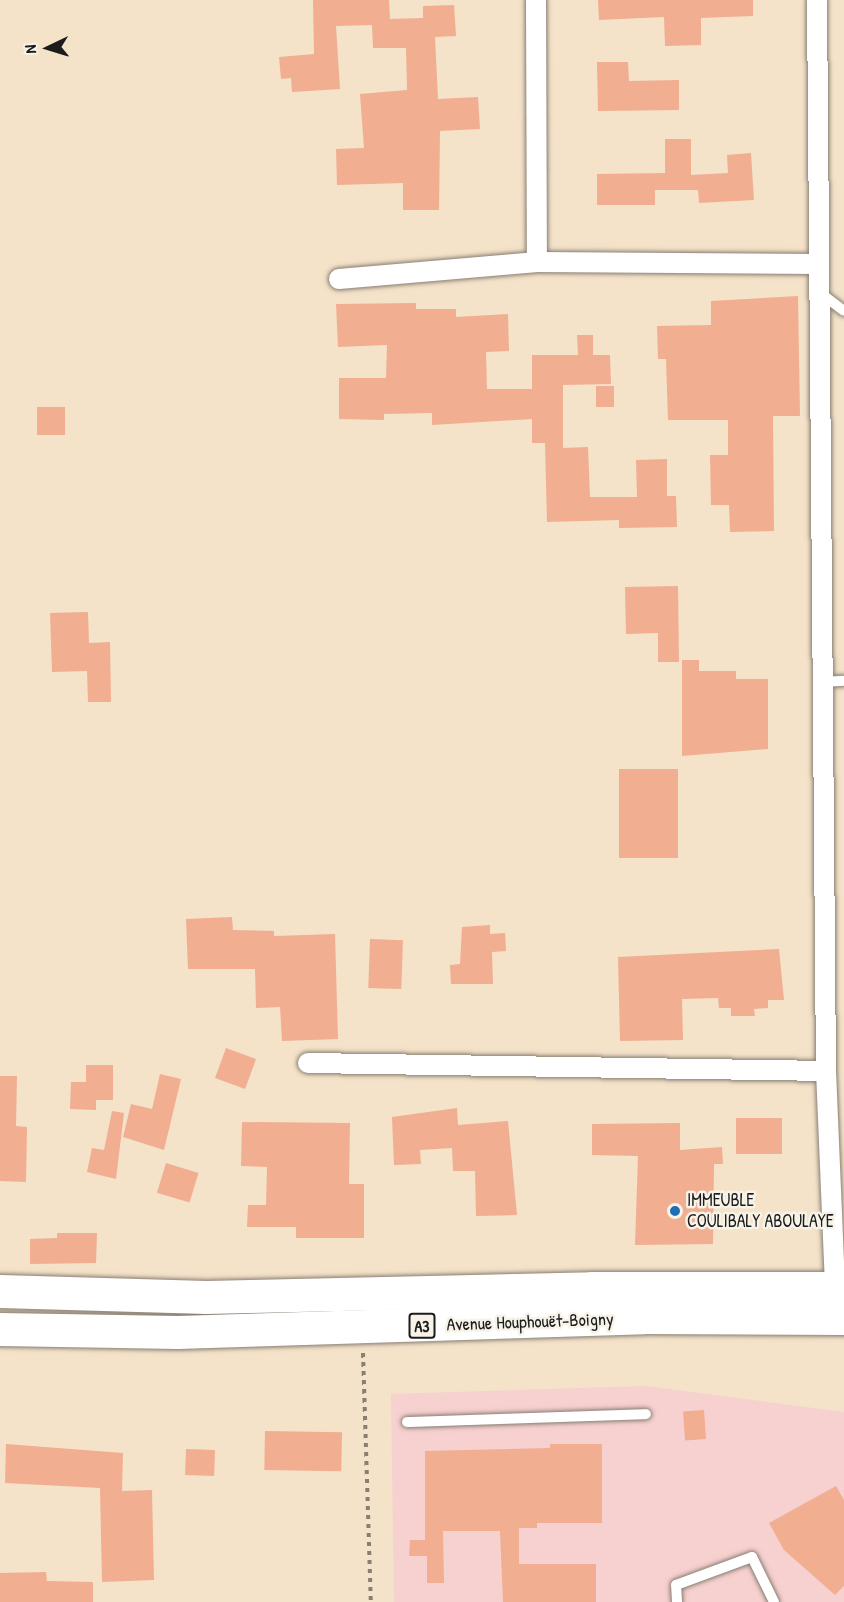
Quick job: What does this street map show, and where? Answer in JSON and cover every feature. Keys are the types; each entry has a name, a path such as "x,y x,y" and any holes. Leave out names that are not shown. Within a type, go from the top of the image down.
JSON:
{"highway":[{"name":"Avenue Houphouët-Boigny","path":"0,1291 206,1297 842,1294"},
{"name":"Avenue Houphouët-Boigny","path":"0,1329 177,1332 362,1328 644,1317 842,1294"}],"street":[{"path":"536,0 537,262"},
{"path":"817,0 826,1071 842,1294"},
{"path":"339,279 537,262 819,264"},
{"path":"308,1063 826,1071"}],"lane":[{"path":"819,292 844,311"},
{"path":"822,682 844,681"},
{"path":"407,1422 646,1414"},
{"path":"676,1602 676,1585 752,1557 774,1602"}],"path":[{"path":"362,1328 371,1602"}],"shaded area":[{"path":"646,1386 844,1412 844,1602 394,1602 391,1394"}],"building":[{"path":"313,0 389,0 390,19 423,18 423,6 454,5 456,36 435,37 438,99 478,97 480,129 440,131 439,210 403,210 403,183 337,185 336,149 364,148 360,94 407,90 406,48 373,48 372,25 336,26 340,89 292,92 291,78 281,79 279,57 314,54"},
{"path":"598,0 753,0 753,16 701,18 701,45 665,46 664,17 599,20"},
{"path":"597,62 628,62 629,81 679,80 679,110 598,111"},
{"path":"665,139 691,139 691,175 728,173 727,155 751,153 754,200 699,203 698,190 655,190 655,205 597,205 597,174 665,173"},
{"path":"798,296 800,416 773,416 774,531 730,532 729,505 711,505 710,455 728,455 728,420 668,420 666,359 658,359 657,326 711,325 711,301"},
{"path":"416,303 416,309 456,309 456,317 508,314 509,351 486,352 487,389 532,389 532,355 578,355 577,335 593,335 593,355 610,355 611,384 563,385 563,448 588,447 590,497 637,497 636,460 667,459 667,496 676,496 677,527 619,528 619,520 547,522 545,443 532,443 532,419 432,425 432,413 384,414 384,420 339,419 339,378 386,378 387,345 338,347 336,304"},
{"path":"596,386 614,386 614,407 596,407"},
{"path":"37,407 65,407 65,435 37,435"},
{"path":"678,586 679,662 658,662 658,633 626,634 625,587"},
{"path":"88,612 89,643 110,642 111,702 88,702 87,671 52,672 50,613"},
{"path":"682,660 699,660 699,671 736,671 736,679 768,679 768,749 682,756"},
{"path":"619,769 678,769 678,858 619,858"},
{"path":"232,917 233,930 274,931 274,936 335,934 338,1039 282,1041 280,1007 256,1008 255,969 188,969 186,919"},
{"path":"490,925 490,934 505,933 506,951 492,952 493,984 451,984 450,965 460,964 462,927"},
{"path":"370,939 403,940 401,989 368,988"},
{"path":"779,949 784,1000 768,1000 768,1008 754,1009 755,1016 731,1016 731,1008 719,1008 718,998 682,999 683,1040 620,1041 618,957"},
{"path":"226,1048 256,1059 245,1089 215,1078"},
{"path":"86,1065 113,1065 113,1100 96,1100 96,1110 70,1109 71,1082 86,1082"},
{"path":"160,1074 181,1079 164,1150 123,1137 131,1104 152,1109"},
{"path":"0,1076 17,1076 16,1126 27,1127 26,1182 0,1181"},
{"path":"457,1108 458,1125 508,1121 517,1215 476,1216 475,1171 453,1171 452,1148 420,1150 421,1164 394,1165 392,1117"},
{"path":"112,1111 124,1113 116,1179 87,1172 92,1148 104,1150"},
{"path":"736,1118 782,1118 782,1154 736,1154"},
{"path":"242,1122 350,1123 349,1184 364,1184 364,1238 296,1238 296,1227 247,1227 248,1205 266,1205 267,1167 241,1166"},
{"path":"680,1123 680,1150 722,1147 723,1164 714,1164 713,1244 635,1245 638,1156 592,1155 592,1124"},
{"path":"166,1163 199,1173 189,1203 157,1193"},
{"path":"57,1233 97,1233 96,1263 30,1264 30,1239 57,1238"},
{"path":"704,1410 706,1439 685,1440 683,1411"},
{"path":"265,1431 342,1432 341,1471 264,1470"},
{"path":"6,1444 123,1453 122,1491 152,1490 154,1580 102,1582 100,1488 5,1483"},
{"path":"550,1444 602,1444 602,1523 537,1523 537,1528 519,1528 519,1564 596,1564 596,1602 503,1602 500,1531 443,1531 444,1583 427,1583 427,1556 409,1556 410,1540 425,1540 425,1451 550,1448"},
{"path":"186,1449 215,1450 214,1476 185,1475"},
{"path":"836,1486 844,1500 844,1586 835,1595 784,1550 769,1523"},
{"path":"46,1572 47,1581 93,1582 93,1602 0,1602 0,1573"}],"place":[{"name":"IMMEUBLE COULIBALY ABOULAYE","path":"675,1211"}]}
